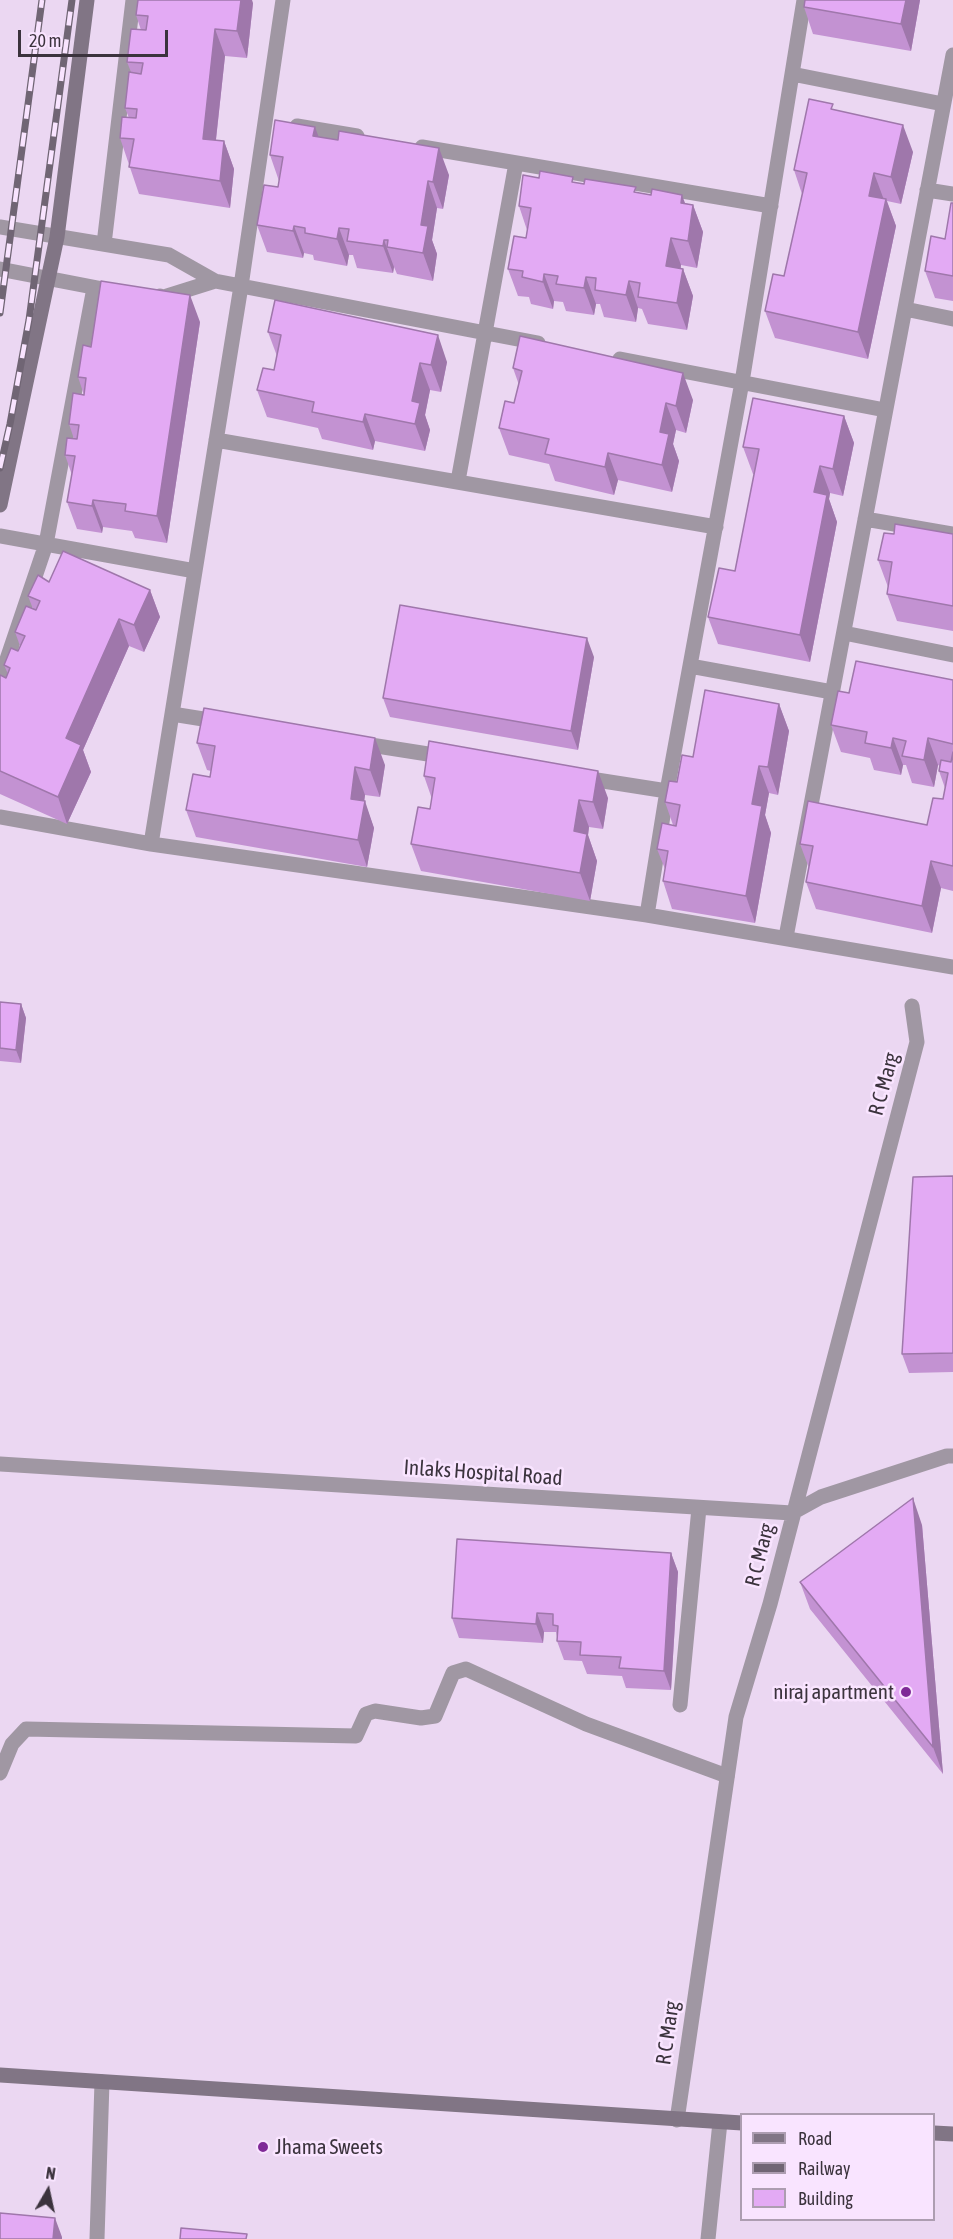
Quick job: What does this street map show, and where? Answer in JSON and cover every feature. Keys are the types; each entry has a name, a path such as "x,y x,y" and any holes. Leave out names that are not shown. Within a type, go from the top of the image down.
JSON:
{"main road":[{"path":"0,505 57,237 87,0"},
{"path":"0,2075 740,2123"},
{"path":"935,2133 953,2133"}],"street":[{"path":"104,244 133,0"},
{"path":"151,844 241,286 276,123 283,0"},
{"path":"647,915 667,791 742,382 804,0"},
{"path":"786,937 952,63"},
{"path":"792,74 943,104"},
{"path":"276,123 367,138"},
{"path":"402,144 771,206"},
{"path":"458,482 516,163"},
{"path":"927,189 953,194"},
{"path":"0,227 170,255 215,281 555,346"},
{"path":"0,269 48,280 117,291"},
{"path":"141,294 164,297 215,281"},
{"path":"0,680 46,544 94,288"},
{"path":"904,309 953,319"},
{"path":"602,356 885,410"},
{"path":"216,440 716,527"},
{"path":"865,519 953,534"},
{"path":"0,536 195,571"},
{"path":"844,633 953,655"},
{"path":"690,666 832,692"},
{"path":"172,714 242,725"},
{"path":"349,742 466,760"},
{"path":"573,777 667,791"},
{"path":"0,817 151,844 647,915 953,967"},
{"name":"R C Marg","path":"677,2120 736,1717 770,1604 917,1042 912,1006"},
{"path":"792,1513 821,1497 953,1456"},
{"name":"Inlaks Hospital Road","path":"0,1464 792,1513"},
{"path":"680,1705 699,1508"},
{"path":"0,1773 12,1744 26,1729 357,1736 366,1714 375,1711 421,1718 435,1716 453,1673 466,1669 586,1724 727,1776"},
{"path":"97,2239 102,2082"},
{"path":"708,2239 720,2122"}],"building":[{"path":"138,0 241,0 237,31 215,29 203,139 224,141 220,181 129,167 134,139 120,138 122,117 136,118 137,109 125,108 129,72 141,74 143,63 127,62 131,29 146,30 148,16 136,15"},
{"path":"805,0 906,0 901,24 804,7"},
{"path":"809,99 833,104 831,109 903,125 891,177 874,173 869,196 886,199 858,332 765,311 773,274 784,276 807,173 794,170"},
{"path":"275,120 315,127 313,136 338,140 339,131 439,148 433,182 428,181 421,225 428,226 423,253 387,247 388,240 384,240 383,246 347,241 349,229 339,228 337,239 305,233 305,228 294,226 293,231 257,225 264,185 278,187 283,157 270,155"},
{"path":"540,171 573,177 572,182 584,184 585,179 636,187 634,192 651,195 652,189 682,195 681,203 693,205 688,241 671,238 666,266 683,269 677,303 638,297 640,283 629,281 626,295 595,290 596,278 586,277 584,288 556,284 558,276 544,274 543,282 522,277 523,271 508,269 514,236 526,238 531,208 519,206 523,175 539,178"},
{"path":"951,203 953,203 953,276 925,271 931,236 945,239"},
{"path":"101,281 190,295 157,516 125,511 126,504 93,500 92,506 67,502 75,456 65,455 67,438 77,439 79,425 69,424 73,393 84,395 86,378 78,377 83,345 91,347"},
{"path":"275,300 438,335 431,365 420,363 412,401 420,403 415,424 365,414 363,422 312,412 314,402 257,390 263,368 274,370 281,335 268,332"},
{"path":"520,336 683,373 676,406 666,403 660,432 669,434 662,465 608,453 605,467 545,454 549,439 499,428 505,401 514,403 522,371 513,368"},
{"path":"753,398 844,416 833,469 820,466 814,492 827,495 800,635 708,617 719,568 735,571 759,449 743,447"},
{"path":"895,524 953,534 953,606 887,594 892,562 878,560 884,533 894,534"},
{"path":"63,551 150,590 134,625 119,619 66,738 81,745 58,797 0,771 0,675 6,678 10,668 4,665 11,648 18,651 25,636 15,632 26,606 36,610 40,601 28,596 38,575 49,582"},
{"path":"400,605 587,638 571,731 383,698"},
{"path":"856,661 953,680 953,744 928,738 924,760 902,756 906,741 893,738 891,748 865,743 867,732 831,725 838,691 849,693"},
{"path":"705,690 779,704 768,767 759,766 752,804 762,806 746,896 663,881 668,851 657,849 662,823 676,826 680,805 665,802 669,781 677,782 682,755 693,757"},
{"path":"204,708 375,738 370,770 355,767 351,799 365,801 358,840 186,810 193,774 210,777 215,746 197,743"},
{"path":"429,741 598,771 593,802 579,800 574,831 587,834 580,873 411,844 418,807 430,809 435,778 424,776"},
{"path":"953,752 953,866 931,861 922,906 806,882 813,846 800,844 808,801 927,825 933,798 943,799 948,773 939,771 941,760 951,762"},
{"path":"0,1002 21,1004 16,1050 0,1048"},
{"path":"953,1176 953,1353 902,1354 913,1177"},
{"name":"niraj apartment","path":"913,1498 933,1747 800,1582"},
{"path":"457,1539 671,1553 664,1671 619,1668 621,1657 580,1655 581,1642 557,1641 558,1626 553,1625 553,1614 537,1613 536,1624 452,1618"},
{"path":"0,2213 55,2218 53,2239 0,2239"},
{"path":"181,2228 247,2234 246,2239 180,2239"}],"railway":[{"path":"0,313 42,0"},
{"path":"0,468 29,320 72,0"}],"place":[{"name":"niraj apartment","path":"906,1692"},
{"name":"Jhama Sweets","path":"263,2147"}]}
